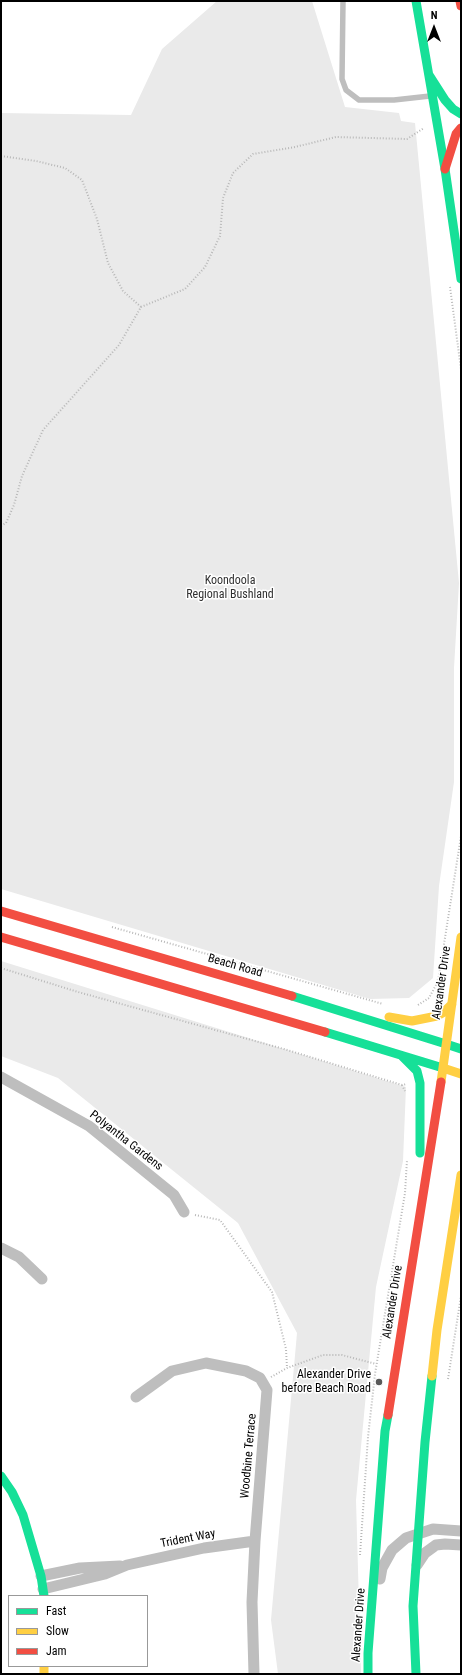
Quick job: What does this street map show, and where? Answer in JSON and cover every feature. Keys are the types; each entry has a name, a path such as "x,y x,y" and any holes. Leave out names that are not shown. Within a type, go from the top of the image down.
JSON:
{"main road":[{"path":"416,1 445,169 461,278"},
{"path":"460,1 461,6"},
{"path":"429,74 445,100 461,114"},
{"path":"445,169 456,134 461,128"},
{"name":"Beach Road","path":"1,911 299,998 461,1049"},
{"path":"1,937 229,1003 461,1074"},
{"name":"Alexander Drive","path":"368,1674 368,1653 385,1431 443,1068 461,937"},
{"path":"299,998 326,999 384,1017 412,1021 437,1016 444,1012 452,1004"},
{"path":"402,1056 416,1071 420,1083 421,1125 416,1231"},
{"path":"416,1674 413,1606 425,1442 436,1330 461,1175"},
{"path":"1,1476 12,1492 23,1515 41,1576 44,1593"}],"street":[{"name":"Polyantha Gardens","path":"1,1077 89,1126 174,1195 184,1212"},
{"path":"1,1248 19,1257 42,1279"},
{"path":"136,1397 172,1371 206,1363 246,1371 260,1378 262,1382"},
{"name":"Woodbine Terrace","path":"254,1674 252,1602 255,1541 267,1390 262,1382"},
{"path":"368,1653 382,1568 392,1550 406,1538 418,1533 433,1529 461,1531"},
{"name":"Trident Way","path":"41,1576 80,1568 127,1565 204,1548 255,1541"},
{"path":"416,1568 425,1553 436,1545 461,1545"},
{"name":"Trident Way","path":"44,1593 105,1574 127,1565"}],"lane":[{"path":"343,1 342,79 346,90 359,100 394,100 432,96"}],"path":[{"path":"1,526 6,523 14,504 22,476 43,430 119,346 141,307 186,289 205,267 220,236 223,198 234,173 253,154 295,147 336,137 408,139 426,126"},
{"path":"1,156 36,161 65,168 82,180 97,219 108,263 123,291 141,307"},
{"path":"413,1007 429,998 439,976 461,836"},
{"path":"107,926 389,1005"},
{"path":"1,968 78,992 284,1049 402,1085"},
{"path":"184,1212 220,1220 272,1292 286,1349 287,1368"},
{"path":"448,1379 461,1296"},
{"path":"262,1382 287,1368 323,1355 342,1355 376,1364"}],"green space":[{"name":"Koondoola Regional Bushland","path":"217,1 312,1 345,107 399,113 401,121 415,123 459,583 454,668 454,782 439,886 433,978 409,998 370,999 1,889 1,113 131,115 162,49"},
{"path":"1,961 406,1087 403,1161 376,1287 356,1500 361,1674 278,1674 271,1620 297,1333 238,1223 58,1078 1,1056"}],"traffic: fast":[{"path":"416,1 445,169 461,279"},
{"path":"429,75 445,100 453,109 461,114"},
{"path":"292,996 446,1044"},
{"path":"325,1032 443,1068"},
{"path":"446,1044 461,1049"},
{"path":"402,1056 417,1071 420,1083 420,1153"},
{"path":"416,1674 413,1606 425,1442 432,1376"},
{"path":"368,1674 368,1653 385,1431 388,1415"},
{"path":"1,1476 12,1492 23,1515 41,1576 44,1595"}],"traffic: slow":[{"path":"441,1082 461,937"},
{"path":"389,1017 412,1021 437,1016 444,1012 452,1004"},
{"path":"443,1068 461,1074"},
{"path":"432,1376 437,1330 461,1175"},
{"path":"44,1667 44,1674"}],"traffic: jam":[{"path":"460,1 461,6"},
{"path":"445,169 456,134 461,128"},
{"path":"1,911 292,996"},
{"path":"1,937 325,1032"},
{"path":"388,1415 441,1082"}],"place":[{"name":"Alexander Drive before Beach Road","path":"379,1382"}]}
